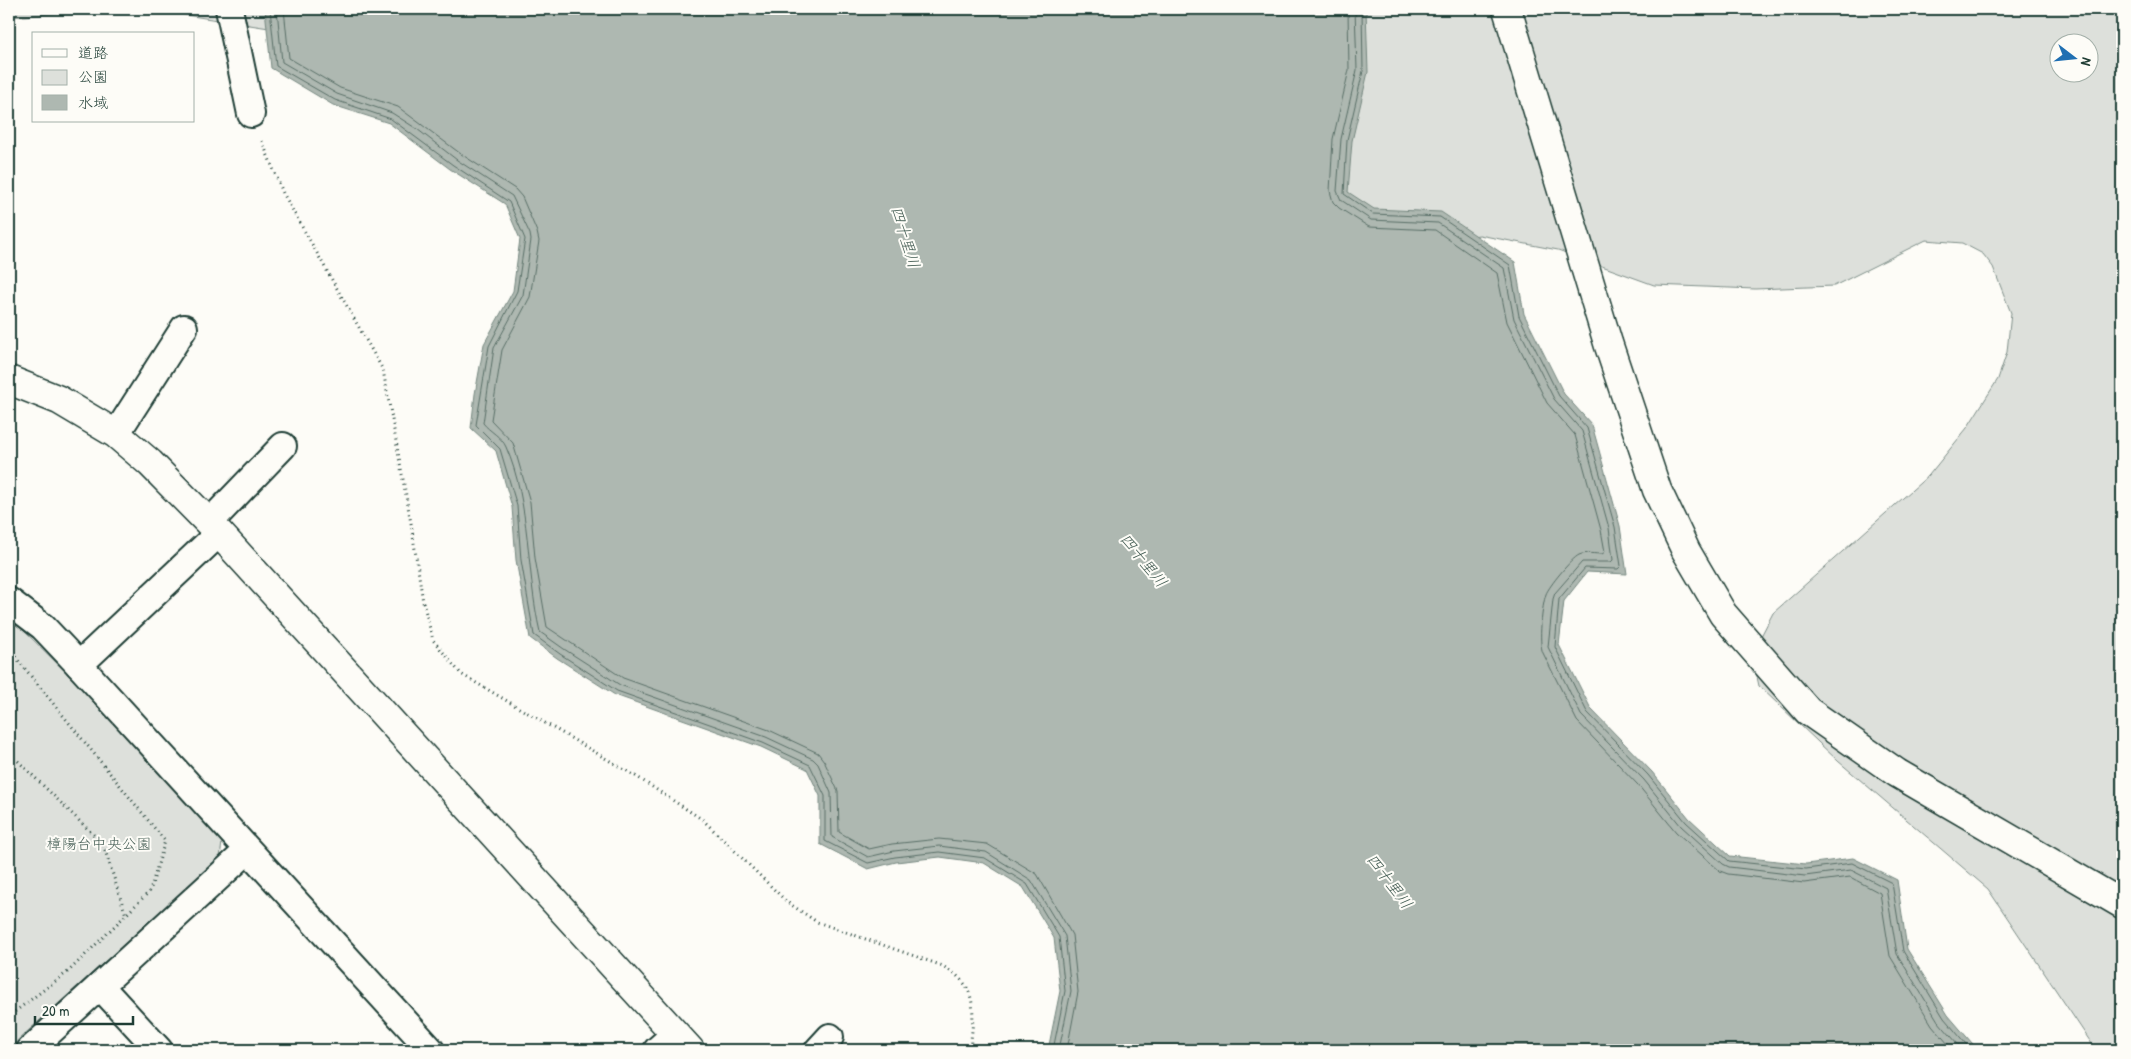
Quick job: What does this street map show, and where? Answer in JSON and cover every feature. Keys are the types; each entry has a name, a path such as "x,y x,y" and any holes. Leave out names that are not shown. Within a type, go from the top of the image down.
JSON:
{"street":[{"path":"229,9 252,114"},
{"path":"1507,9 1608,343 1657,490 1686,551 1723,614 1808,711 1897,773 2122,904"},
{"path":"116,434 184,328"},
{"path":"9,380 59,400 116,434 150,463 214,528 674,1045"},
{"path":"78,665 214,528 282,446"},
{"path":"9,601 43,627 431,1050"},
{"path":"30,1050 247,850"},
{"path":"100,986 159,1050"}],"path":[{"path":"252,114 283,193 383,370 411,522 423,602 433,640 461,674 634,775 703,820 787,902 817,922 943,966 961,978 971,997 973,1020 970,1050"},
{"path":"9,650 165,841 150,891 69,970 9,1016"},
{"path":"9,757 16,759 103,844 126,915"}],"green space":[{"path":"9,9 120,9 9,17"},
{"path":"147,9 300,9 346,40"},
{"path":"1070,9 2122,9 2122,1050 2096,1050 1988,889 1838,761 1759,686 1754,663 1759,640 1773,613 1929,475 1967,428 1998,379 2007,352 2011,313 1993,267 1983,254 1962,243 1926,240 1834,286 1755,289 1654,285 1558,250 1479,235 1419,245"},
{"name":"樟陽台中央公園","path":"9,618 72,678 222,842 220,858 9,1048"}],"water":[{"name":"四十里川","path":"265,9 1366,9 1368,72 1352,141 1348,192 1374,209 1441,212 1515,262 1524,314 1564,394 1592,425 1620,526 1627,574 1587,572 1564,601 1559,645 1591,709 1652,772 1689,818 1730,856 1806,864 1853,858 1897,880 1907,949 1948,1015 1978,1050 1048,1050 1060,991 1054,938 1023,887 984,863 940,857 896,862 868,869 820,844 820,796 807,769 761,747 615,695 557,658 530,638 516,560 512,507 496,451 471,428 484,344 513,291 520,239 505,204 450,169 389,123 333,105 271,68"}]}
